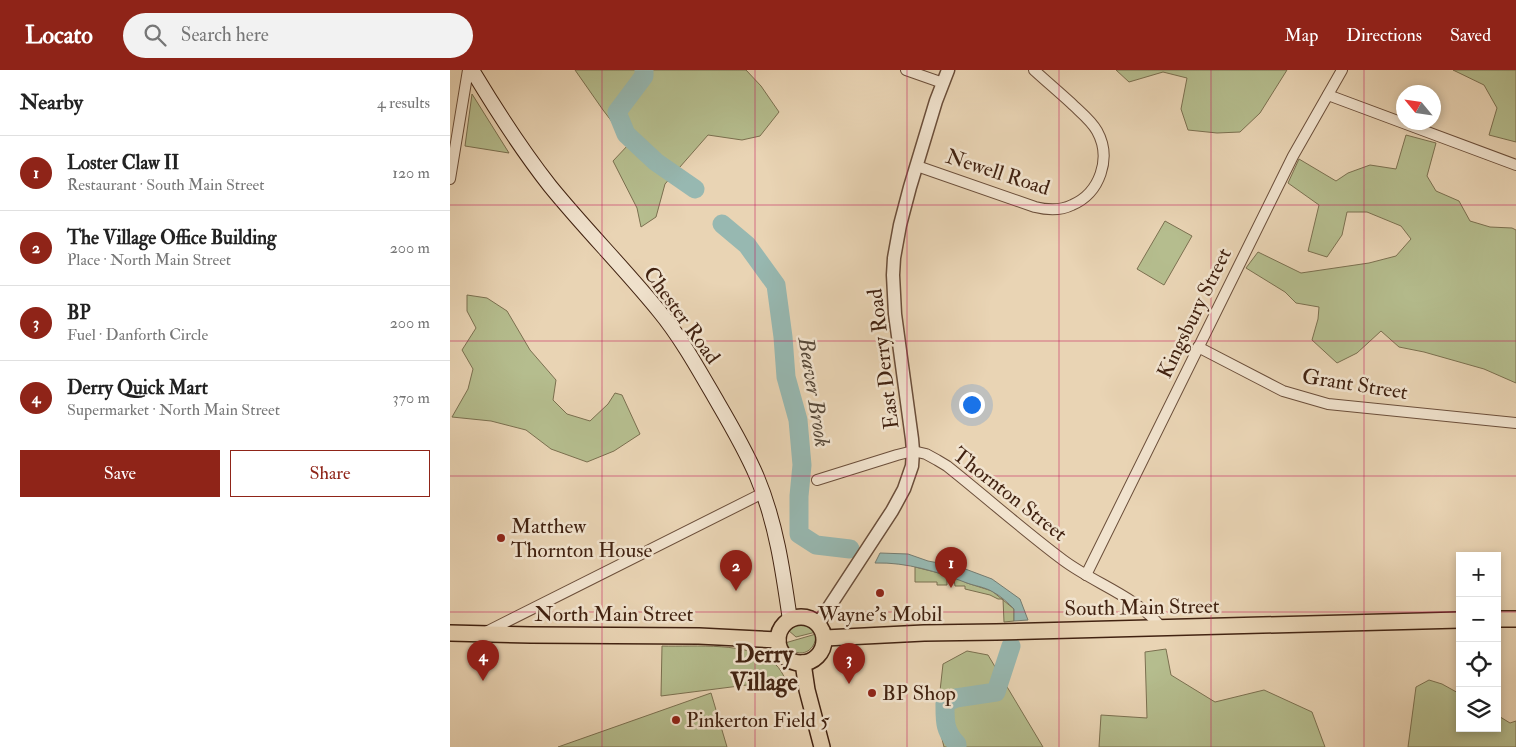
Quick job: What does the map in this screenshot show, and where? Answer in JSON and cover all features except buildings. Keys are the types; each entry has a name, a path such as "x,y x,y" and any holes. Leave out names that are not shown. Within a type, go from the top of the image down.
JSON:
{"main road":[{"name":"Chester Road","path":"472,70 520,146 550,186 660,312 707,383 743,446 763,493 774,526 790,620"},
{"path":"805,617 818,624 825,638 824,646 818,657 811,662 803,664 793,662 782,653 778,640 782,628 790,620 805,617"},
{"path":"1501,619 1516,619"},
{"name":"South Main Street","path":"825,638 924,633 1456,620"},
{"name":"North Main Street","path":"450,633 699,636 778,640"},
{"path":"803,664 807,690 822,747"}],"street":[{"path":"450,179 452,156 468,70"},
{"path":"906,70 943,82"},
{"name":"East Derry Road","path":"818,624 898,500 912,466 913,451 895,314 893,275 896,241 916,166 948,70"},
{"name":"Newell Road","path":"916,166 1034,208 1053,210 1081,201 1095,187 1099,178 1104,159 1101,140 1092,123 1034,70"},
{"name":"Kingsbury Street","path":"1086,575 1293,156 1342,70"},
{"path":"1328,94 1516,165"},
{"name":"Grant Street","path":"1198,347 1283,391 1328,404 1516,422"},
{"path":"817,480 897,454 913,451"},
{"name":"Thornton Street","path":"913,451 926,454 947,466 1063,560 1143,608 1162,628"},
{"path":"482,634 763,493"}],"green space":[{"path":"575,70 746,70 761,86 779,112 760,136 742,140 708,135 665,184 656,217 641,227 637,208 613,161 629,144"},
{"path":"1116,70 1287,70 1260,113 1240,132 1217,133 1188,130 1181,109 1187,78 1163,72 1129,82"},
{"path":"1453,70 1516,70 1516,142 1489,135 1497,108 1484,85"},
{"path":"472,94 509,153 465,146"},
{"path":"1406,135 1436,143 1427,176 1436,191 1459,201 1470,221 1490,227 1512,228 1516,230 1516,383 1484,369 1399,347 1381,331 1357,353 1337,363 1312,340 1318,319 1319,307 1296,303 1285,292 1246,268 1258,252 1301,273 1369,263 1396,256 1411,239 1401,226 1367,212 1347,212 1342,235 1327,257 1308,251 1319,205 1288,183 1299,159 1336,181 1348,173 1370,165 1396,169"},
{"path":"1165,221 1192,236 1164,285 1137,269"},
{"path":"467,295 487,298 507,311 530,350 556,380 553,400 567,414 590,421 608,404 615,393 622,395 640,434 614,451 587,462 551,449 526,430 491,421 452,417 468,389 473,369 462,350 476,328 467,311"},
{"path":"915,567 955,577 992,591 1002,599 965,589 965,586 955,586 954,579 947,579 947,585 937,585 937,582 915,582"},
{"path":"1003,600 1014,609 1014,621 1004,622"},
{"path":"798,624 808,626 816,632 796,637 788,630"},
{"path":"816,634 813,646 805,652 794,652 785,643"},
{"path":"662,646 737,648 764,657 775,664 786,680 661,696"},
{"path":"1166,649 1171,675 1215,702 1264,690 1312,712 1325,747 1099,747 1101,715 1147,718 1145,652"},
{"path":"967,651 988,655 1043,747 944,747 937,718 943,664"},
{"path":"1429,680 1442,684 1456,692 1456,732 1501,732 1501,717 1510,723 1516,721 1516,747 1408,747 1416,687"},
{"name":"Pinkerton Field 5","path":"711,693 727,747 558,747"}],"water":[{"path":"880,553 908,554 928,561 960,567 992,579 1020,599 1028,620 1014,621 1014,609 990,590 922,569 899,564 875,563"}],"waterway":[{"name":"Beaver Brook","path":"644,70 644,76 617,112 626,134 656,162 695,189"},
{"name":"Beaver Brook","path":"722,224 747,245 776,285 786,377 798,420 802,465 799,496 799,534 816,545 850,549"},
{"name":"Beaver Brook","path":"957,747 957,744 947,730 945,703 956,698 996,692 1011,646"}],"place":[{"name":"Matthew Thornton House","path":"501,538"},
{"name":"Loster Claw II","path":"951,588"},
{"name":"The Village Office Building","path":"736,591"},
{"name":"Wayne's Mobil","path":"880,593"},
{"name":"Derry Quick Mart","path":"483,681"},
{"name":"BP","path":"849,684"},
{"name":"BP Shop","path":"872,693"},
{"name":"Pinkerton Field 5","path":"676,720"}],"district":[{"name":"Derry Village","path":"764,668"}]}
